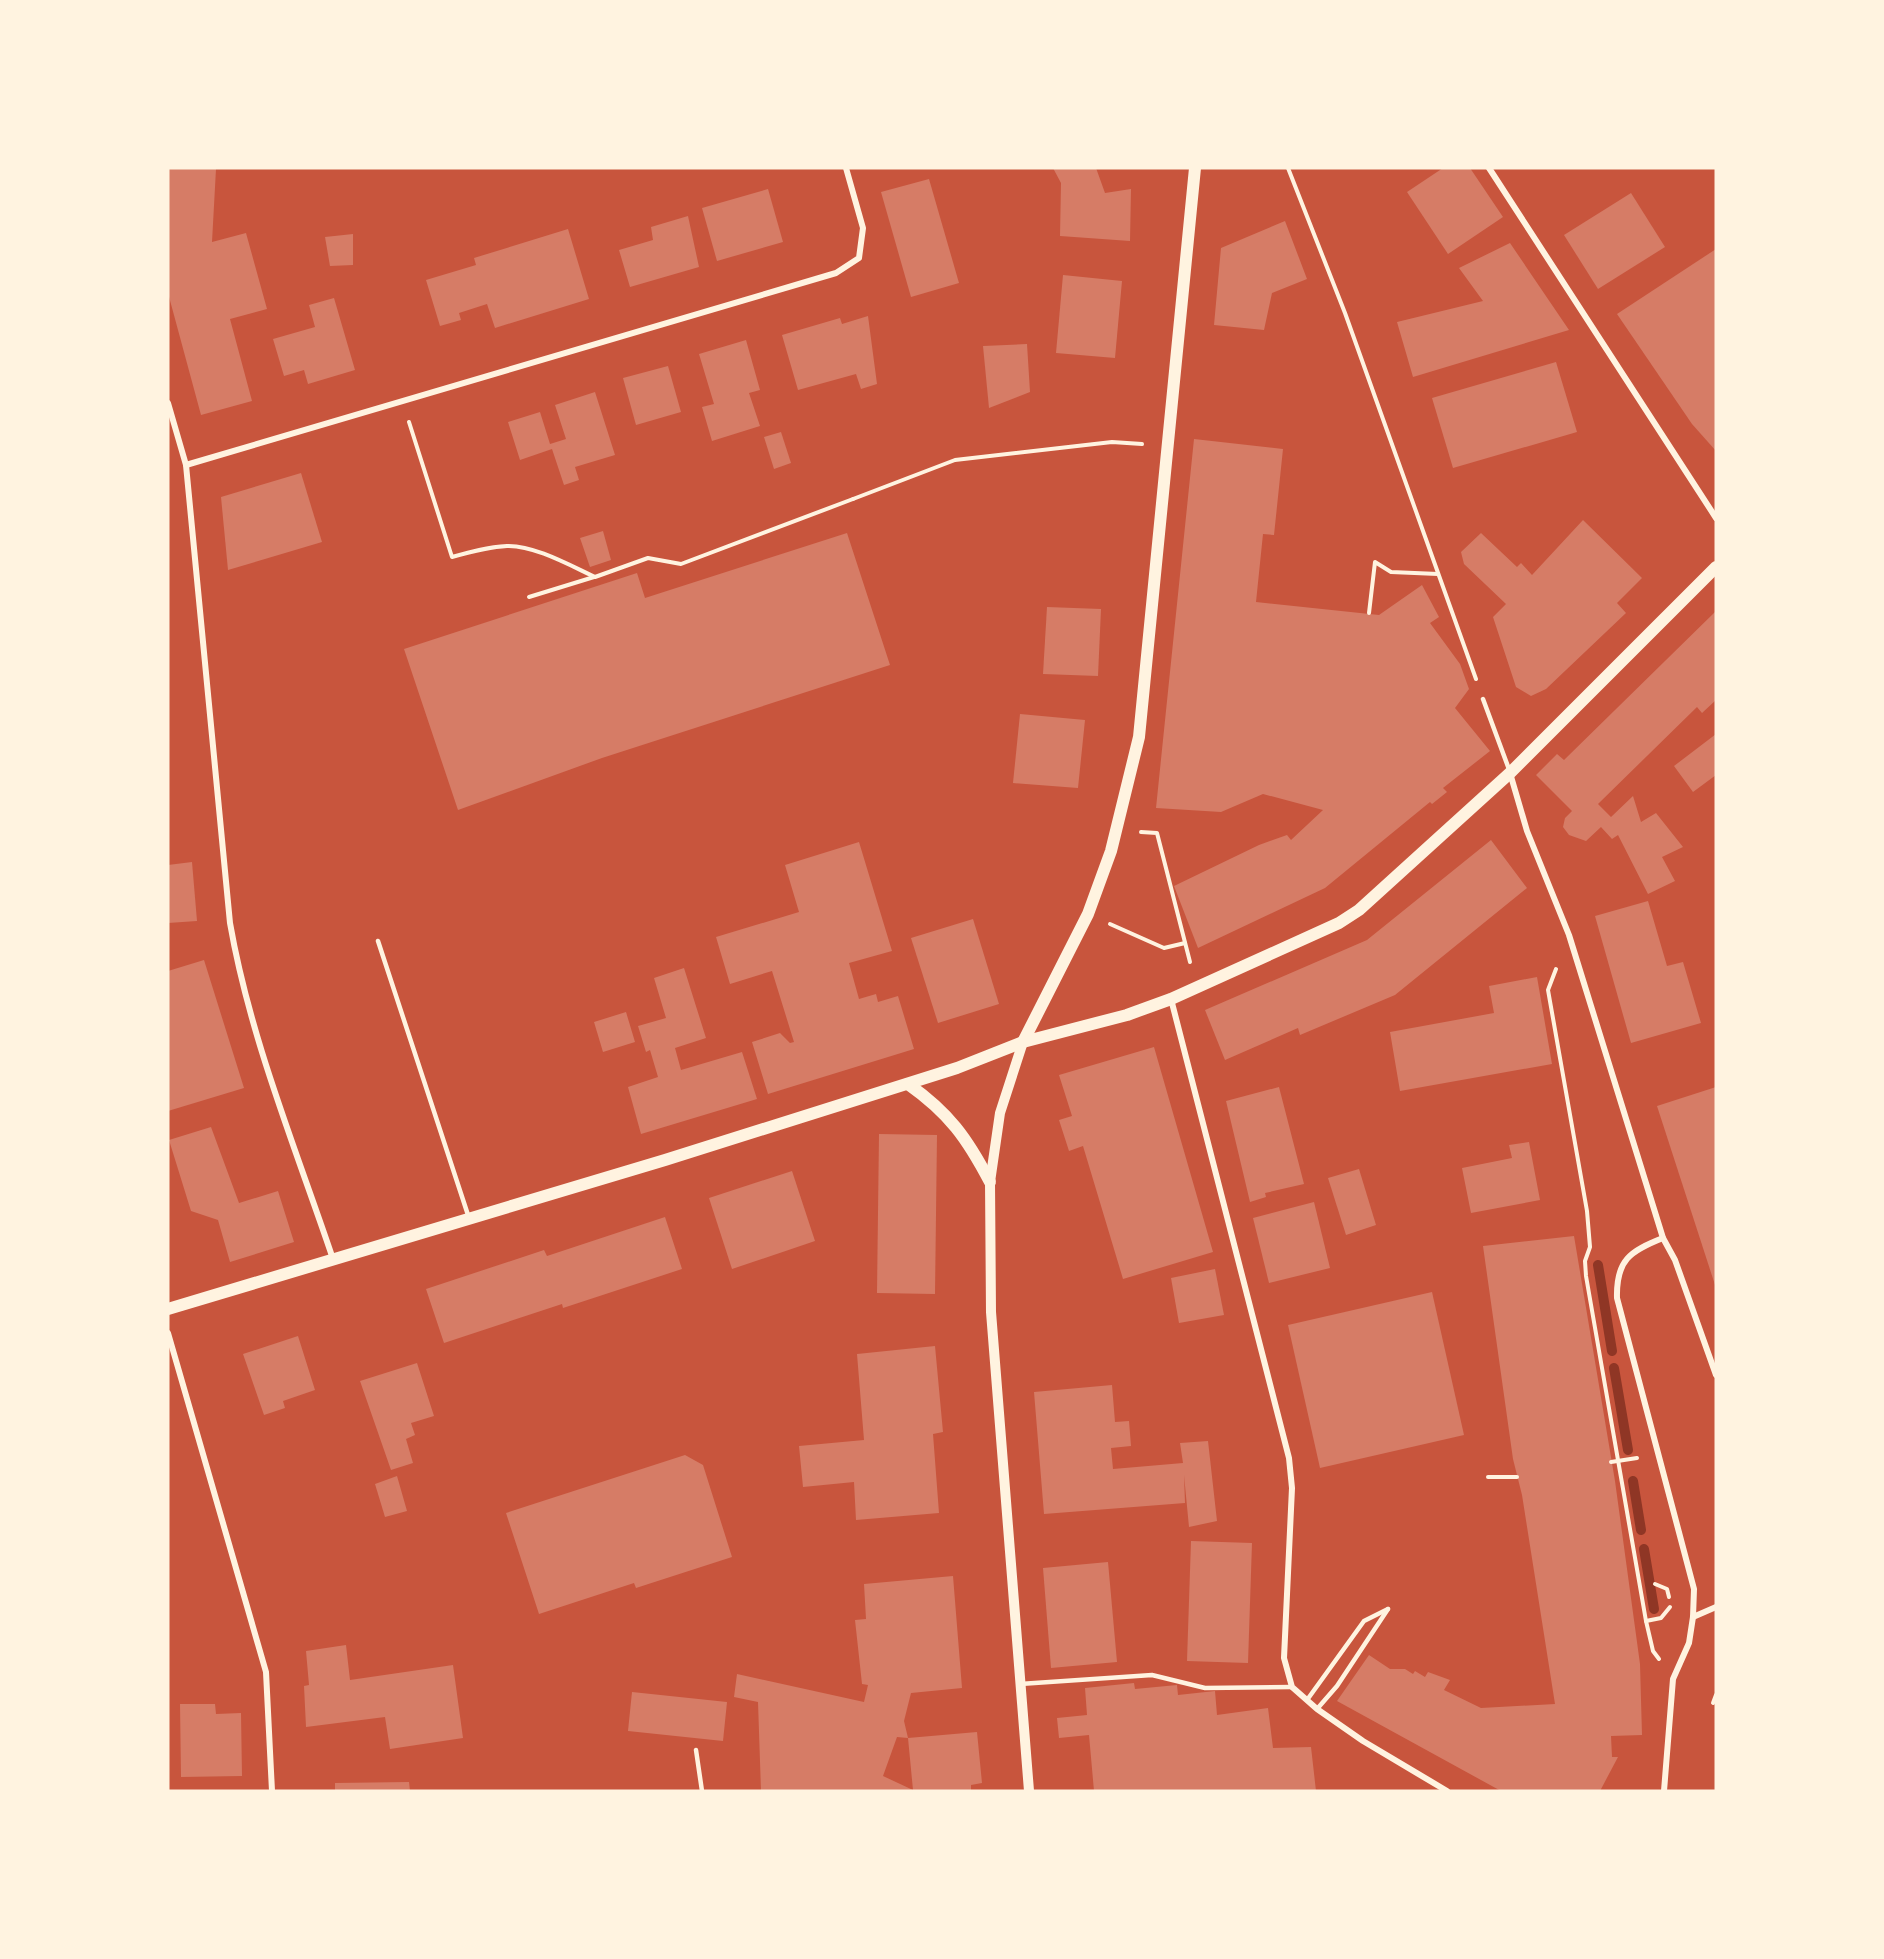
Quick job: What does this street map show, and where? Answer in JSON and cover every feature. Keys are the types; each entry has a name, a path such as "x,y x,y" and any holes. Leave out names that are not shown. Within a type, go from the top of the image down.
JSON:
{"main road":[{"path":"1023,1042 1088,914 1117,831 1139,737 1195,168"},
{"path":"168,1309 908,1084 1023,1042 1127,1015 1171,999 1349,916 1510,773 1714,572"},
{"path":"908,1084 934,1102 952,1120 969,1142 990,1182"}],"street":[{"path":"186,465 836,273 859,258 863,228 846,168"},
{"path":"1489,168 1716,518"},
{"path":"168,403 186,465 231,923 237,962 248,1006 333,1259"},
{"path":"1510,773 1527,831 1569,935 1663,1238 1675,1260 1716,1376"},
{"path":"1171,999 1289,1458 1292,1488 1284,1658 1292,1686 1317,1709 1363,1741 1447,1791"},
{"path":"1023,1042 1000,1113 990,1182 991,1312 1029,1791"},
{"path":"1663,1238 1639,1248 1625,1262 1616,1278 1617,1298 1694,1589 1689,1643 1673,1679 1664,1791"},
{"path":"168,1333 266,1671 272,1791"},
{"path":"1693,1617 1716,1607"}],"lane":[{"path":"1483,699 1510,773"},
{"path":"378,941 469,1218"},
{"path":"1307,1701 1364,1622 1388,1610 1350,1668 1317,1709"},
{"path":"1020,1684 1152,1676 1205,1688 1292,1686"},
{"path":"696,1750 702,1791"}],"path":[{"path":"1288,168 1345,313 1483,699"},
{"path":"403,401 452,556 488,548 516,546 561,560 595,577"},
{"path":"529,597 648,558 681,564 955,459 1112,442"},
{"path":"1369,614 1375,562 1391,572 1438,574"},
{"path":"1117,831 1157,833 1198,986"},
{"path":"1088,914 1164,948 1185,943"},
{"path":"1488,1477 1517,1477"},
{"path":"1646,1622 1661,1618 1671,1606 1667,1589 1655,1584"},
{"path":"1713,1703 1716,1695"}],"building":[{"path":"168,168 216,169 212,242 246,233 267,309 230,319 252,401 201,415 168,293"},
{"path":"1053,168 1096,168 1105,193 1131,189 1130,241 1060,236 1061,183"},
{"path":"1443,168 1470,168 1503,217 1448,254 1407,192"},
{"path":"929,179 959,283 911,297 881,192"},
{"path":"768,189 783,242 717,261 702,208"},
{"path":"1631,193 1665,247 1598,289 1564,235"},
{"path":"688,216 699,267 630,287 619,250 653,240 651,227"},
{"path":"1285,221 1307,279 1272,293 1264,330 1214,325 1221,248"},
{"path":"568,229 589,299 495,328 487,304 459,313 461,320 440,326 426,280 476,265 474,258"},
{"path":"353,234 353,265 330,266 325,237"},
{"path":"1510,243 1569,330 1413,377 1397,322 1483,301 1459,268"},
{"path":"1716,249 1716,451 1692,424 1617,314"},
{"path":"1063,275 1122,281 1115,358 1056,353"},
{"path":"334,298 355,370 308,384 304,370 284,376 273,339 315,327 309,305"},
{"path":"868,316 877,384 861,389 856,374 798,390 782,335 840,318 842,324"},
{"path":"746,340 760,390 749,393 760,426 712,441 702,407 714,404 699,354"},
{"path":"1027,344 1030,392 989,408 983,346"},
{"path":"1556,362 1577,432 1453,468 1432,398"},
{"path":"668,366 681,412 636,425 623,378"},
{"path":"595,392 615,455 575,467 579,480 564,485 552,449 520,460 508,422 540,412 550,444 566,439 555,405"},
{"path":"781,432 791,463 774,469 764,437"},
{"path":"1194,439 1283,449 1274,535 1263,534 1256,602 1379,615 1422,585 1439,617 1430,623 1460,664 1469,689 1455,708 1490,751 1443,788 1447,792 1432,804 1430,802 1325,888 1198,948 1174,886 1259,845 1287,835 1291,840 1323,810 1263,794 1221,812 1156,808"},
{"path":"301,473 322,542 228,570 221,497"},
{"path":"1583,520 1642,578 1617,603 1626,613 1546,689 1531,696 1516,687 1493,617 1506,604 1464,564 1461,552 1481,533 1517,567 1521,563 1532,575"},
{"path":"603,531 611,560 590,567 580,538"},
{"path":"847,533 890,665 602,758 458,810 404,649 637,573 645,598"},
{"path":"1047,607 1101,609 1098,676 1043,674"},
{"path":"1716,611 1716,700 1702,713 1697,707 1598,804 1611,817 1633,796 1641,822 1656,813 1683,847 1662,857 1675,881 1648,894 1618,835 1612,839 1601,827 1586,841 1569,835 1563,827 1565,818 1572,811 1536,775 1557,754 1564,760"},
{"path":"1020,714 1085,720 1078,788 1013,783"},
{"path":"1716,734 1716,775 1693,792 1674,766"},
{"path":"1491,840 1527,888 1395,995 1300,1035 1298,1028 1225,1060 1205,1010 1367,940"},
{"path":"859,842 892,951 849,963 859,999 876,994 878,1002 898,996 914,1049 768,1094 752,1042 780,1033 790,1043 794,1042 772,971 730,984 716,937 799,912 785,865"},
{"path":"192,862 197,921 168,923 168,865"},
{"path":"1648,901 1667,966 1683,962 1701,1023 1631,1043 1595,916"},
{"path":"973,919 999,1004 938,1023 911,938"},
{"path":"204,960 244,1088 168,1111 168,971"},
{"path":"684,968 706,1038 675,1048 681,1070 742,1052 757,1099 641,1134 628,1087 658,1077 650,1050 646,1052 638,1026 666,1018 654,978"},
{"path":"1537,977 1552,1064 1400,1091 1390,1032 1494,1013 1489,986"},
{"path":"626,1012 635,1042 603,1052 594,1022"},
{"path":"1154,1047 1213,1252 1123,1279 1083,1146 1069,1151 1059,1120 1072,1116 1059,1075"},
{"path":"1279,1087 1304,1184 1265,1193 1266,1197 1250,1202 1226,1101"},
{"path":"1716,1087 1716,1288 1657,1106"},
{"path":"211,1127 239,1203 278,1191 294,1242 230,1262 218,1220 191,1211 169,1140"},
{"path":"879,1134 937,1135 935,1294 877,1293"},
{"path":"1529,1142 1540,1200 1471,1213 1462,1168 1512,1158 1509,1145"},
{"path":"1359,1169 1376,1225 1346,1235 1328,1178"},
{"path":"792,1171 815,1241 732,1269 709,1198"},
{"path":"1314,1202 1330,1268 1269,1283 1253,1218"},
{"path":"665,1217 682,1269 563,1308 562,1304 444,1343 426,1289 544,1250 547,1256"},
{"path":"1574,1236 1615,1481 1640,1664 1642,1735 1611,1736 1612,1757 1618,1757 1600,1791 1501,1791 1337,1701 1369,1655 1390,1669 1405,1669 1413,1674 1415,1671 1425,1677 1428,1672 1450,1680 1444,1690 1481,1708 1555,1704 1522,1495 1513,1459 1483,1246"},
{"path":"1215,1269 1224,1315 1179,1323 1171,1278"},
{"path":"1432,1292 1464,1435 1320,1468 1288,1325"},
{"path":"298,1336 315,1390 283,1401 285,1408 264,1415 243,1354"},
{"path":"935,1346 943,1432 933,1434 939,1513 856,1520 854,1482 803,1487 799,1446 864,1440 857,1354"},
{"path":"417,1363 434,1416 411,1423 415,1435 406,1439 413,1463 391,1470 360,1381"},
{"path":"1112,1385 1115,1422 1129,1421 1131,1446 1111,1448 1113,1469 1183,1463 1180,1443 1208,1441 1217,1521 1189,1527 1184,1475 1185,1503 1044,1514 1034,1392"},
{"path":"685,1455 703,1465 732,1557 636,1588 634,1583 539,1614 506,1513"},
{"path":"397,1476 407,1511 385,1517 375,1484"},
{"path":"1191,1541 1252,1543 1248,1663 1187,1661"},
{"path":"1108,1562 1117,1662 1051,1668 1043,1568"},
{"path":"953,1576 962,1688 911,1693 904,1721 908,1738 977,1732 982,1783 971,1785 971,1791 761,1791 758,1702 734,1697 737,1674 864,1702 868,1685 862,1684 855,1620 866,1619 864,1584","holes":["897,1737 908,1738 913,1790 883,1776"]},
{"path":"346,1645 350,1680 453,1665 463,1738 390,1749 385,1717 306,1727 304,1686 309,1685 306,1651"},
{"path":"1134,1683 1135,1689 1177,1685 1178,1695 1215,1691 1217,1715 1268,1708 1273,1748 1311,1747 1316,1791 1094,1791 1089,1735 1059,1738 1057,1718 1087,1715 1085,1688"},
{"path":"632,1692 727,1702 723,1741 628,1731"},
{"path":"180,1704 215,1704 216,1714 241,1713 242,1776 181,1777"},
{"path":"409,1782 410,1791 335,1791 335,1783"}],"waterway":[{"path":"1598,1265 1612,1351"},
{"path":"1614,1368 1628,1450"},
{"path":"1633,1481 1641,1530"},
{"path":"1644,1549 1654,1609"}]}
